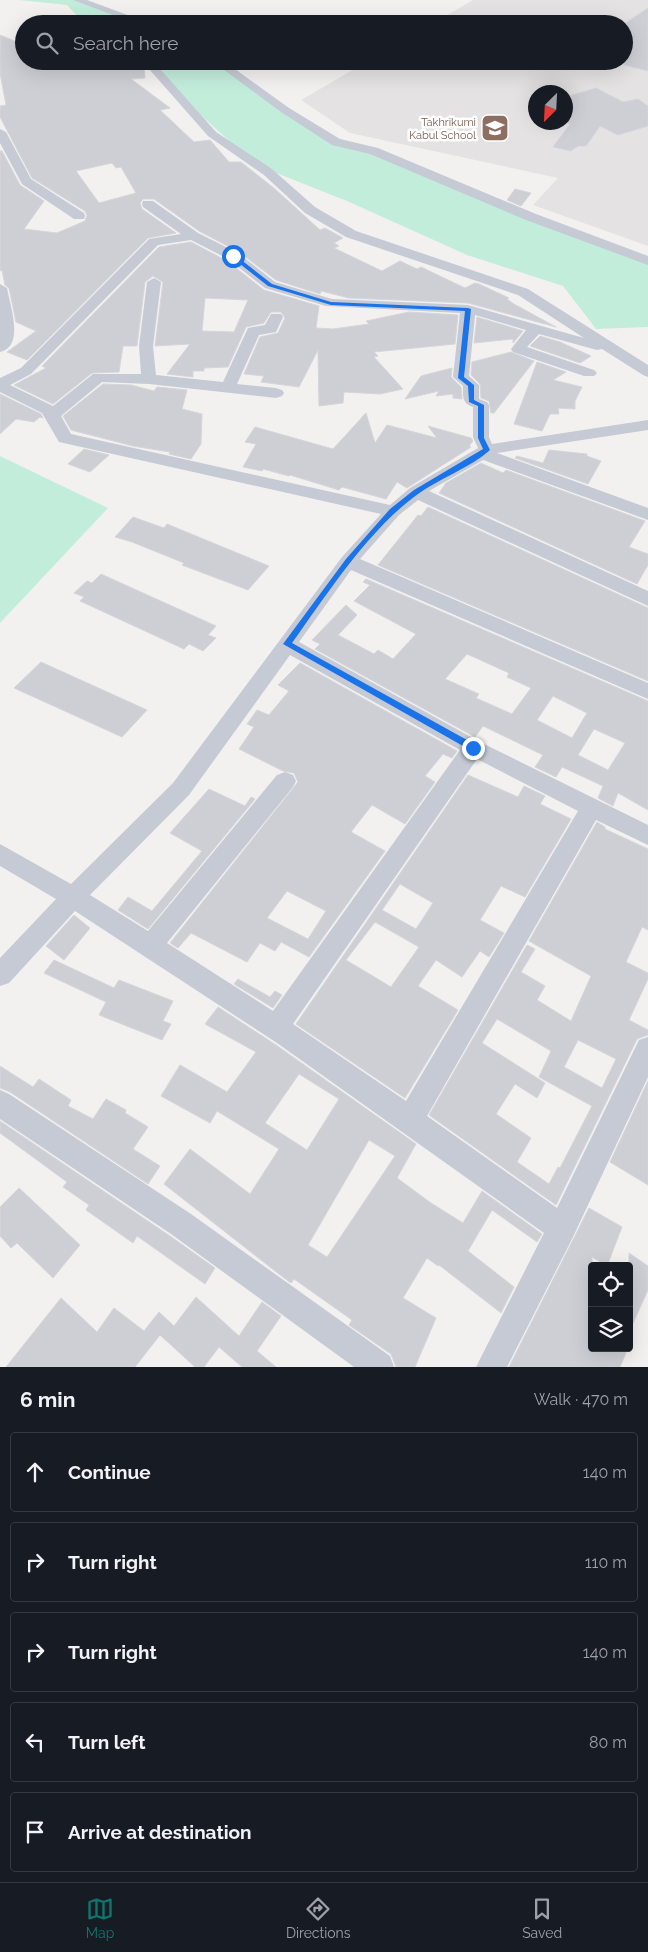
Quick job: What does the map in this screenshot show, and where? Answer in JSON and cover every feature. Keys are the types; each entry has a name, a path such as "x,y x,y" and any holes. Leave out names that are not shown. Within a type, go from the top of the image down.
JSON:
{"street":[{"path":"78,0 121,15"},
{"path":"155,70 212,134 268,172 310,210 351,234 523,292 648,372"},
{"path":"229,70 285,110 336,142 374,151 531,217 648,261"},
{"path":"0,132 5,152 26,181 79,216"},
{"path":"148,204 193,236 233,256 270,285 331,303 468,309 618,352"},
{"path":"0,385 26,372 154,242 193,236"},
{"path":"149,379 146,346 154,282"},
{"path":"0,288 8,335 5,344 0,348"},
{"path":"468,309 461,378 471,385 471,401 481,405 481,438 484,451"},
{"path":"228,388 253,331 271,329 276,317"},
{"path":"535,329 518,349 589,373"},
{"path":"52,415 98,377 149,379 276,393"},
{"path":"0,385 27,398 52,415 59,433 65,438 393,511"},
{"path":"0,975 74,896 180,789 348,561 393,511 416,492 484,451 648,425"},
{"path":"484,451 648,514"},
{"path":"416,492 648,599"},
{"path":"348,561 648,691"},
{"path":"287,644 473,748 648,836"},
{"path":"276,1028 473,748"},
{"path":"151,945 285,782"},
{"path":"410,1119 592,808"},
{"path":"0,854 74,896 276,1028 410,1119 562,1229"},
{"path":"491,1367 562,1229 648,1049"},
{"path":"0,1104 181,1224 367,1363"}],"shaded area":[{"name":"Takhrikumi Kabul School","path":"473,0 648,0 648,246 533,205 558,178 350,133 301,100 353,70 633,70 633,15 447,15"}],"green space":[{"path":"19,0 79,0 127,15 76,15 67,5"},
{"path":"158,70 233,70 343,145 390,159 648,263 648,327 596,329 563,286 467,255 347,201 256,165 195,110"},
{"path":"0,456 108,508 0,623"}],"building":[{"path":"648,8 648,71 633,67 633,18"},
{"path":"0,35 15,41 15,70 144,70 145,78 131,79 170,108 160,110 194,142 210,140 229,162 241,162 275,189 320,230 325,228 343,238 334,243 339,246 334,248 382,271 400,261 417,269 421,267 465,288 475,283 479,284 509,298 507,299 514,304 556,327 468,303 349,298 321,291 320,294 276,280 239,252 199,231 154,199 143,199 140,203 142,209 176,233 148,238 27,360 7,352 36,331 16,322 9,288 5,285 2,270 0,271 0,151 2,151 20,185 44,201 24,229 57,233 85,221 87,215 85,211 32,178 0,117 0,106 6,105 0,73","holes":["112,163 116,168 121,167 136,193 99,203 76,171"]},
{"path":"596,88 623,102 638,99 648,106 648,126 618,135 600,126 586,146 578,146 571,151 553,147 566,130 573,130 573,95"},
{"path":"515,189 531,193 521,206 507,200"},
{"path":"191,242 227,261 264,290 319,306 316,328 333,329 369,324 366,321 409,312 458,315 455,344 374,352 378,356 374,357 403,389 380,394 344,392 343,403 319,406 318,350 299,387 261,382 264,376 244,374 260,337 278,333 285,318 281,312 271,312 264,323 246,327 228,367 204,368 204,371 193,371 193,377 167,374 190,344 155,346 163,282 153,276 145,282 137,346 123,346 119,372 92,373 53,404 14,385 46,368 42,366 159,247","holes":["205,298 248,300 234,332 202,331"]},
{"path":"477,317 523,331 513,343 513,339 474,343"},
{"path":"540,336 560,342 591,356 580,363 530,346"},
{"path":"511,352 534,361 494,413 491,413 489,401 481,398 480,384 471,375 472,362"},
{"path":"537,362 566,372 553,380 582,387 575,401 575,409 558,408 559,414 550,414 542,431 514,424"},
{"path":"452,368 451,377 461,387 462,399 453,398 453,394 436,396 439,391 405,399 421,376"},
{"path":"103,384 131,385 154,391 157,387 187,390 182,409 202,414 201,444 191,459 169,454 170,452 133,446 71,430 63,416"},
{"path":"0,394 41,414 43,418 40,417 34,422 16,419 0,434"},
{"path":"366,413 375,443 387,425 437,438 428,426 471,438 473,441 469,446 471,447 407,488 397,482 386,499 342,487 339,490 290,475 243,467 256,444 245,442 255,427 333,449"},
{"path":"84,449 109,455 90,472 68,464"},
{"path":"549,450 587,454 587,456 601,461 588,484 515,458 517,456 543,463"},
{"path":"481,463 503,473 506,470 645,521 629,547 648,554 648,565 637,584 439,493 446,483"},
{"path":"428,507 648,608 648,681 378,565 418,515 421,516"},
{"path":"133,517 164,528 167,524 269,566 248,590 182,565 184,563 132,542 115,537"},
{"path":"101,574 216,626 208,635 216,638 203,651 189,644 184,649 80,601 84,597 74,593 87,581 92,583"},
{"path":"366,579 648,701 648,810 618,793 613,806 598,798 603,786 562,767 556,777 535,767 543,755 483,726 475,737 315,649 320,644 312,640 346,605 357,615 338,635 374,654 378,650 393,659 416,634 354,601 370,585 363,582","holes":["467,654 509,673 507,677 531,688 512,714 476,698 479,694 445,679","553,696 587,713 572,738 537,720","594,729 625,743 608,770 578,755"]},
{"path":"41,662 147,710 122,737 14,688"},
{"path":"300,663 457,751 452,758 443,754 425,776 435,782 405,824 372,805 351,832 385,851 309,957 281,942 275,951 260,943 247,962 191,933 178,948 170,943 298,782 294,773 283,771 239,749 254,727 247,724 257,710 269,715 289,691 278,685","holes":["287,891 326,911 308,939 267,918"]},
{"path":"468,775 518,797 524,786 545,796 540,804 571,819 525,897 501,886 480,920 504,933 489,957 480,951 462,977 436,960 418,986 458,1010 405,1098 296,1024","holes":["400,884 433,903 416,929 382,910","375,922 419,947 391,987 346,960"]},
{"path":"209,789 245,806 251,797 255,799 148,929 118,910 128,897 152,911 202,851 170,833"},
{"path":"597,822 605,827 605,829 648,849 648,930 642,927 626,962 648,973 648,979 629,1020 648,1030 648,1035 637,1039 556,1205 429,1115 527,945 535,949 521,972 545,986 537,1000 571,1021 591,976 529,941","holes":["497,1019 551,1051 539,1077 592,1106 560,1168 558,1167 549,1184 517,1162 531,1138 496,1114 515,1084 537,1098 545,1083 482,1043","578,1040 616,1059 602,1088 564,1067"]},
{"path":"74,915 90,928 64,960 46,946"},
{"path":"54,960 114,988 119,980 173,1001 163,1021 171,1024 162,1040 99,1015 106,1002 44,973"},
{"path":"238,979 270,997 275,991 282,995 273,1008 234,984"},
{"path":"218,1007 276,1045 416,1144 397,1178 431,1203 463,1223 482,1191 542,1234 537,1242 492,1210 468,1251 514,1287 501,1313 439,1265 427,1258 403,1298 436,1318 415,1367 396,1367 391,1354 349,1325 352,1320 294,1279 291,1283 164,1184 190,1149 250,1194 279,1149 217,1111 210,1123 161,1096 180,1065 227,1092 256,1052 205,1024","holes":["299,1074 339,1099 307,1150 265,1123","369,1140 395,1156 327,1257 308,1245"]},
{"path":"0,1066 33,1087 39,1079 71,1100 68,1106 93,1119 106,1099 126,1110 125,1113 148,1127 133,1149 160,1166 148,1184 10,1092 0,1088"},
{"path":"648,1081 648,1185 610,1162"},
{"path":"0,1121 215,1268 205,1284 137,1236 133,1243 86,1210 89,1205 63,1187 67,1182 0,1133"},
{"path":"19,1188 80,1245 53,1278 17,1243 11,1248 0,1236 0,1207"},
{"path":"589,1208 622,1227 609,1262 600,1262 592,1257 592,1262 588,1262 588,1352 626,1352 620,1367 509,1367"},
{"path":"629,1253 648,1266 648,1290 633,1323 633,1262 629,1262"},
{"path":"196,1297 239,1336 262,1302 281,1316 257,1351 276,1367 242,1367 219,1347 204,1367 195,1367 160,1335 135,1367 6,1367 61,1298 97,1332 114,1308 144,1331 159,1312 174,1326"}],"place":[{"name":"Takhrikumi Kabul School","path":"495,128"}],"route":[{"path":"233,256 270,285 331,303 399,308 468,309 461,378 471,385 471,401 482,406 481,438 487,450 480,452 416,492 393,511 348,561 287,644 473,748"}]}
